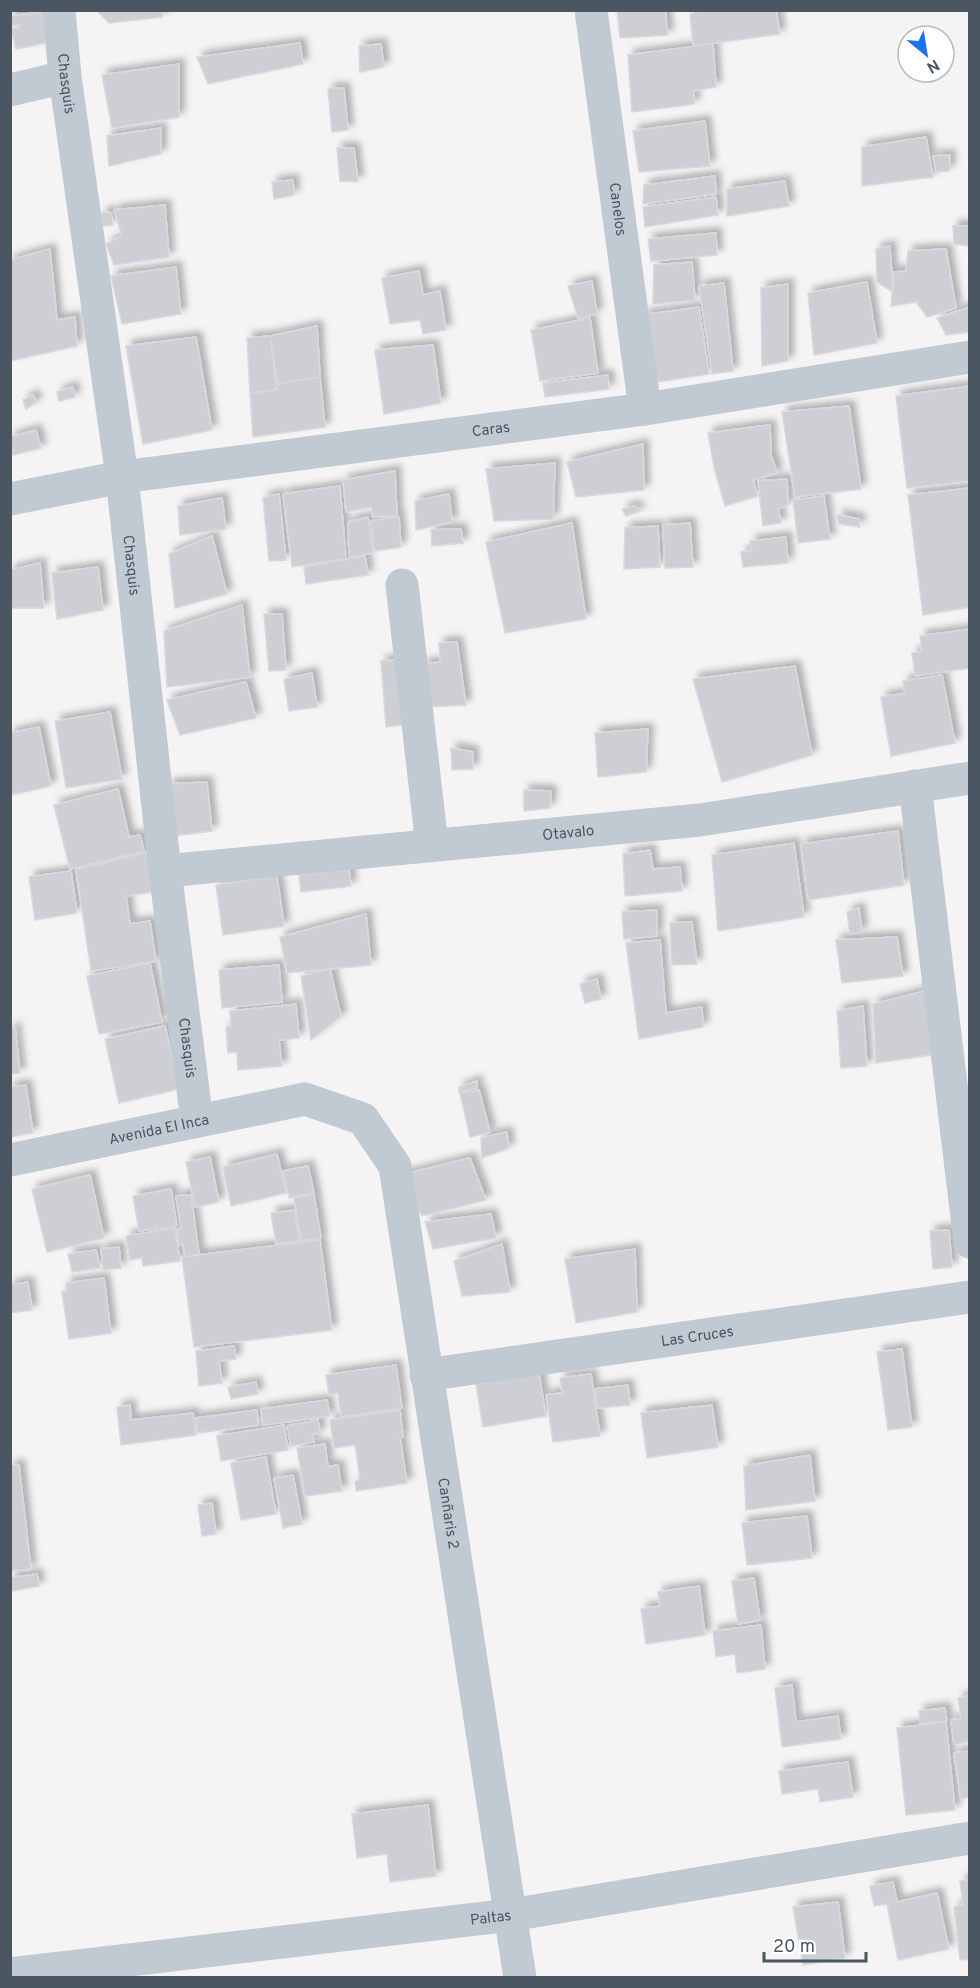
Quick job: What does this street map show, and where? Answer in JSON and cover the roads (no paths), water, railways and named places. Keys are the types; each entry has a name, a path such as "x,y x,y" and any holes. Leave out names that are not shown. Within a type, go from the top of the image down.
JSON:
{"street":[{"name":"Chasquis","path":"60,10 64,77 122,477 165,871 197,1121"},
{"name":"Canelos","path":"591,10 645,409"},
{"path":"10,90 64,77"},
{"name":"Caras","path":"10,499 122,477 645,409 969,357"},
{"path":"402,585 432,845"},
{"name":"Otavalo","path":"165,871 700,820 969,778"},
{"path":"915,786 969,1242"},
{"name":"Avenida El Inca","path":"10,1161 305,1099"},
{"name":"Canñaris 2","path":"305,1099 363,1119 395,1166 520,1977"},
{"name":"Las Cruces","path":"426,1375 969,1298"},
{"name":"Paltas","path":"10,1974 511,1915 969,1838"}]}
